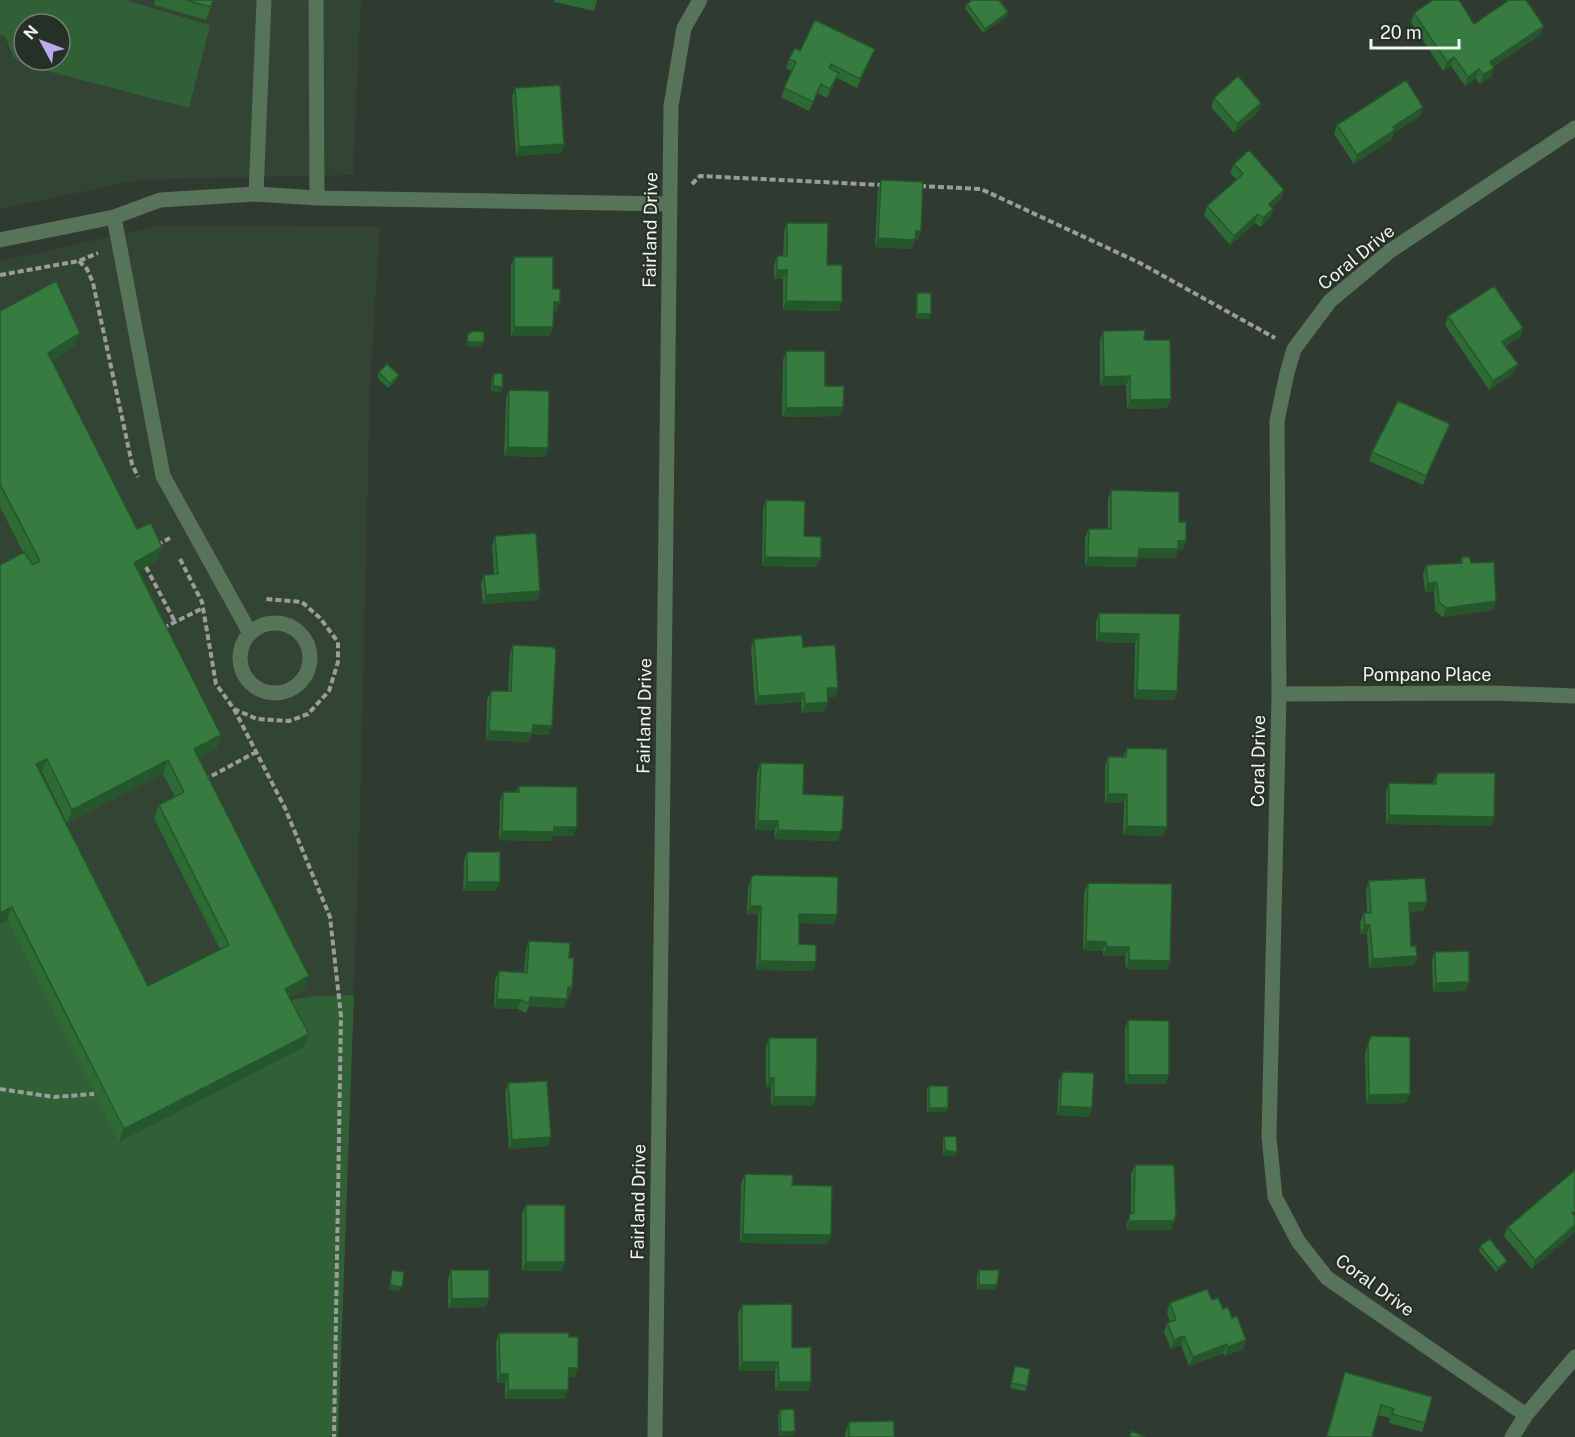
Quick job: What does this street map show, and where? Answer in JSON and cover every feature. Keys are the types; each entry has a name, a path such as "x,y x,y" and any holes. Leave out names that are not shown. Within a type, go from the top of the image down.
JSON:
{"street":[{"path":"256,194 264,0"},
{"path":"316,0 317,198"},
{"name":"Fairland Drive","path":"655,1437 671,106 684,28 700,0"},
{"name":"Coral Drive","path":"1526,1415 1327,1278 1298,1241 1275,1197 1269,1137 1279,694 1277,421 1294,349 1330,301 1390,251 1575,128"},
{"path":"0,240 114,217 160,200 256,194 317,198 669,204"},
{"path":"114,217 163,476 250,633"},
{"path":"270,623 294,627 302,635 310,657 303,680 285,693 272,694 251,686 240,666 243,642 250,633 270,623"},
{"name":"Pompano Place","path":"1279,694 1575,696"},
{"path":"1512,1437 1526,1415 1575,1357"}],"path":[{"path":"151,548 170,538"},
{"path":"146,567 175,622"},
{"path":"157,631 203,608"},
{"path":"234,709 285,808 330,917 341,1016 334,1437"},
{"path":"199,782 256,752"},
{"path":"0,1089 54,1097 94,1094"}],"shaded area":[{"path":"0,0 361,0 353,175 139,180 0,209"},
{"path":"159,226 380,227 370,387 360,819 338,1437 0,1437 0,261"}],"green space":[{"path":"0,0 125,0 210,25 189,108 51,72 72,72 72,12 12,12 12,54 5,36 0,35"},
{"path":"7,920 120,1142 280,1002 314,996 354,995 338,1437 0,1437 0,924"}],"building":[{"path":"186,0 213,0 211,7"},
{"path":"972,0 999,0 1008,12 985,29 967,4"},
{"path":"1433,0 1459,0 1474,24 1509,0 1526,0 1544,26 1490,62 1494,68 1483,75 1479,69 1468,77 1454,57 1447,62 1414,13"},
{"path":"815,20 875,49 860,79 831,64 829,68 839,73 830,89 821,84 813,102 784,88 796,62 789,59 795,48 800,51"},
{"path":"1238,76 1261,103 1237,124 1214,98"},
{"path":"1406,80 1423,107 1393,127 1395,130 1357,155 1337,125"},
{"path":"560,85 564,144 519,147 515,88"},
{"path":"1249,150 1284,190 1269,204 1273,209 1263,218 1258,214 1234,236 1207,206 1243,174 1234,164"},
{"path":"881,180 923,182 921,231 916,231 915,240 878,238"},
{"path":"787,223 828,223 827,265 842,265 842,302 786,301 787,270 777,270 777,256 787,256"},
{"path":"514,257 553,257 553,289 560,289 560,302 554,302 553,327 514,327"},
{"path":"56,281 80,333 48,353 137,529 151,523 162,547 134,563 221,735 194,749 309,976 285,989 309,1034 124,1129 12,907 0,913 0,565 24,552 33,565 40,561 0,484 0,311","holes":["47,759 72,810 168,760 184,792 159,805 229,945 148,986 36,764"]},
{"path":"1494,286 1523,328 1502,342 1518,364 1493,381 1448,316"},
{"path":"917,293 931,293 931,314 917,314"},
{"path":"1145,330 1144,340 1170,340 1171,399 1130,400 1130,376 1104,377 1103,331"},
{"path":"473,331 484,332 484,342 467,342 468,334"},
{"path":"786,351 825,351 825,386 844,386 843,407 786,408"},
{"path":"387,364 399,375 390,384 379,372"},
{"path":"502,373 503,387 493,386 494,374"},
{"path":"509,390 549,391 548,448 508,447"},
{"path":"1398,401 1450,424 1426,476 1372,452"},
{"path":"1111,490 1179,492 1179,522 1186,522 1186,541 1178,541 1178,549 1139,549 1138,558 1088,557 1089,529 1111,529"},
{"path":"766,500 805,501 804,536 821,537 821,558 765,557"},
{"path":"536,533 540,591 486,595 484,575 498,574 495,536"},
{"path":"1462,557 1470,557 1471,563 1494,562 1496,601 1446,608 1439,602 1437,582 1428,583 1426,565 1462,563"},
{"path":"1099,613 1180,614 1177,691 1137,690 1139,634 1099,633"},
{"path":"802,635 803,647 835,645 838,688 827,688 828,702 805,704 804,693 758,696 754,639"},
{"path":"513,645 553,647 556,650 552,726 533,725 532,733 489,731 491,691 511,691"},
{"path":"1127,748 1167,749 1167,827 1127,826 1127,794 1108,794 1108,757 1126,757"},
{"path":"761,763 804,764 803,794 844,796 842,829 839,832 778,830 778,821 758,821"},
{"path":"1437,773 1495,773 1494,817 1389,815 1389,783 1436,784"},
{"path":"519,786 577,787 577,827 554,827 554,832 502,831 503,792 519,792"},
{"path":"467,852 500,852 500,882 467,882"},
{"path":"754,875 838,877 837,915 799,914 799,944 816,945 816,962 760,961 761,906 750,906 751,878"},
{"path":"1425,878 1427,902 1409,903 1411,946 1416,946 1417,956 1373,959 1370,925 1365,925 1364,913 1371,913 1369,881"},
{"path":"1088,883 1172,884 1170,961 1129,960 1129,947 1107,947 1106,942 1086,941"},
{"path":"529,941 570,943 569,958 574,958 572,988 568,987 567,999 530,997 529,1004 521,1000 497,999 499,971 527,973"},
{"path":"1469,951 1469,982 1436,983 1435,952"},
{"path":"1128,1020 1169,1021 1169,1075 1128,1075"},
{"path":"1371,1036 1410,1037 1410,1094 1369,1095 1368,1044"},
{"path":"769,1038 817,1038 816,1097 774,1097 774,1078 769,1078"},
{"path":"1062,1072 1094,1073 1092,1108 1060,1106"},
{"path":"547,1081 551,1137 512,1140 508,1083"},
{"path":"929,1086 948,1086 948,1108 929,1108"},
{"path":"956,1136 957,1152 945,1150 944,1137"},
{"path":"1135,1165 1174,1165 1176,1215 1174,1221 1129,1221 1130,1214 1134,1213"},
{"path":"1575,1170 1575,1211 1572,1213 1575,1216 1575,1225 1535,1260 1508,1227"},
{"path":"745,1174 793,1175 792,1185 832,1186 831,1235 743,1234"},
{"path":"526,1205 565,1205 565,1262 526,1262"},
{"path":"1490,1239 1507,1261 1498,1268 1480,1246"},
{"path":"392,1270 404,1272 402,1287 390,1285"},
{"path":"451,1270 489,1270 489,1298 452,1299"},
{"path":"979,1270 999,1270 997,1285 979,1285"},
{"path":"1207,1289 1212,1300 1218,1298 1223,1309 1228,1307 1232,1318 1237,1316 1246,1340 1228,1347 1227,1344 1193,1357 1184,1336 1174,1340 1167,1323 1176,1320 1170,1303"},
{"path":"792,1304 792,1348 811,1347 811,1382 779,1382 778,1362 742,1362 742,1305"},
{"path":"499,1333 569,1333 569,1337 578,1337 578,1368 569,1368 568,1390 508,1390 508,1374 500,1374"},
{"path":"1015,1366 1030,1369 1027,1386 1011,1383"},
{"path":"1345,1372 1432,1397 1425,1423 1392,1414 1394,1409 1381,1405 1372,1437 1327,1436"},
{"path":"794,1409 795,1431 781,1432 780,1410"},
{"path":"894,1421 894,1437 849,1437 849,1422"},
{"path":"1132,1431 1145,1437 1129,1437"}]}
